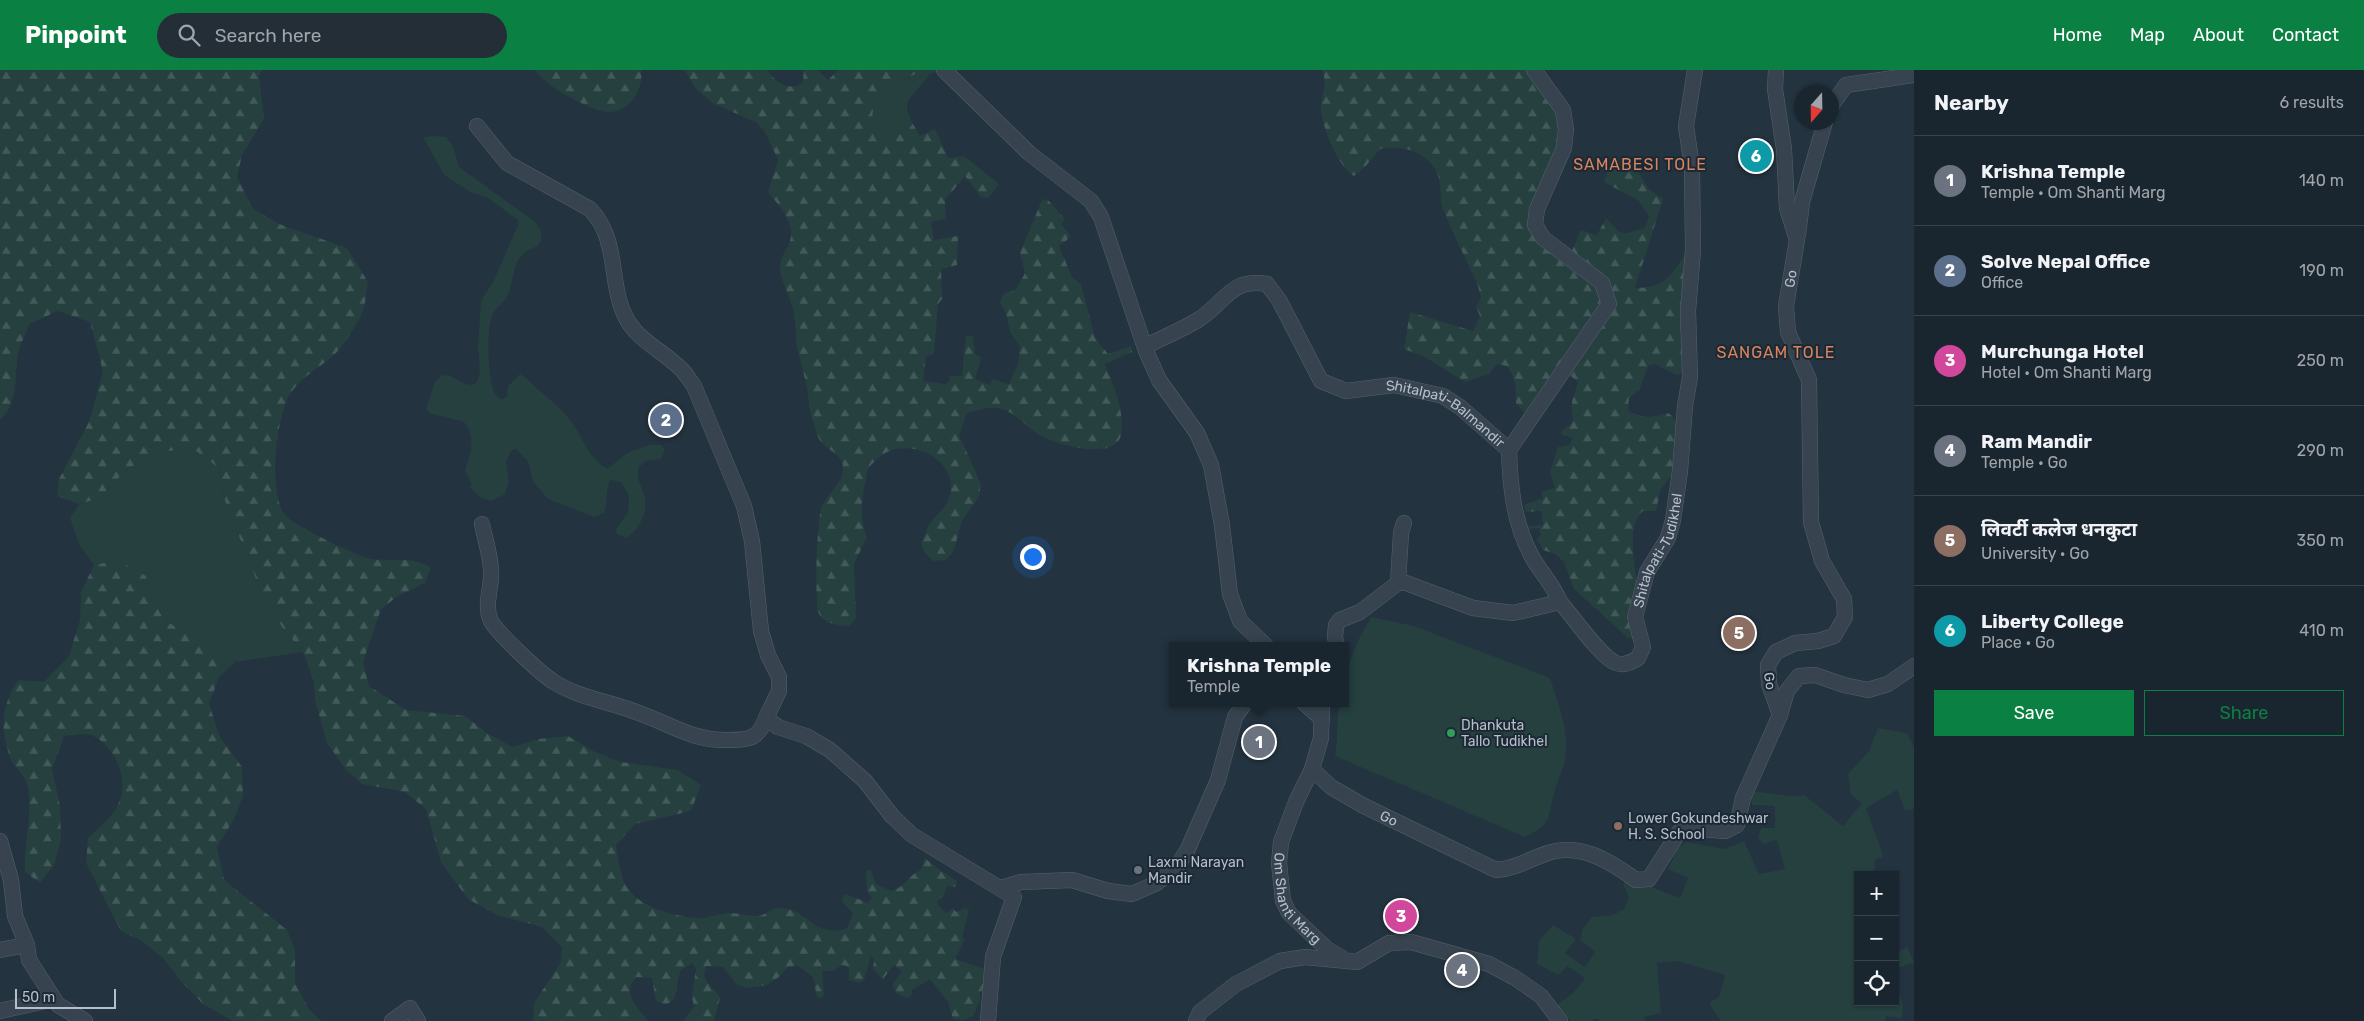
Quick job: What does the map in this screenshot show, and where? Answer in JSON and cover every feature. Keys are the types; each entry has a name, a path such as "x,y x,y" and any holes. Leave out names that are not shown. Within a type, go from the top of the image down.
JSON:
{"street":[{"path":"944,70 1029,153 1091,201 1101,217 1146,346 1146,351 1159,380 1197,434 1211,465 1222,525 1230,594 1240,621 1262,642"},
{"name":"Shitalpati-Balmandir","path":"1146,346 1202,317 1239,285 1255,282 1266,284 1279,300 1307,349 1321,381 1346,391 1394,385 1443,396 1509,450 1610,304 1602,283 1544,238 1535,226 1536,208 1564,148 1566,129 1563,110 1534,70"},
{"name":"Shitalpati-Tudikhel","path":"1560,602 1601,652 1616,664 1629,663 1638,658 1642,647 1635,617 1647,572 1668,538 1673,520 1690,377 1688,311 1694,250 1692,167 1686,126 1695,70"},
{"name":"Go","path":"1312,769 1331,787 1364,806 1496,870 1506,870 1549,852 1566,849 1587,852 1609,860 1636,880 1649,878 1679,832 1688,828 1725,832 1737,825 1744,798 1780,715 1769,684 1768,664 1776,652 1795,643 1818,641 1834,636 1845,617 1844,599 1822,561 1811,522 1809,380 1788,332 1786,306 1797,240 1787,208 1784,149 1775,89 1776,70"},
{"path":"1839,95 1846,85 1914,75"},
{"path":"477,126 507,163 590,209 600,219 608,237 621,302 626,317 634,330 683,371 694,386 744,506 752,541 762,631 768,654 778,677 779,691 762,730 752,739 713,741 697,738 640,713 581,694 554,682 529,662 492,622 488,611 492,570 482,524"},
{"path":"1797,240 1802,202 1823,130"},
{"path":"1337,642 1336,631 1340,620 1360,612 1398,583 1418,586 1473,608 1513,614 1560,602 1554,588 1532,556 1519,528 1510,486 1509,450"},
{"path":"1398,583 1401,533 1404,523"},
{"path":"1780,715 1787,691 1800,676 1815,675 1844,685 1868,690 1888,684 1914,666"},
{"path":"1001,888 1021,882 1072,880 1108,892 1132,894 1157,883 1177,866 1187,851 1218,780 1235,717 1242,707"},
{"path":"1308,707 1322,719"},
{"name":"Om Shanti Marg","path":"1322,707 1321,738 1312,769 1281,842 1278,862 1283,901 1290,913 1327,949 1348,963"},
{"path":"766,718 778,726 806,736 830,750 864,781 892,816 912,835 1014,897 993,957 988,1021"},
{"path":"0,841 11,880 15,916 27,945 29,960 58,1005 85,1021"},
{"path":"1196,1021 1200,1012 1236,984 1280,961 1305,956 1326,957 1348,963 1357,962 1389,943 1411,942 1489,964 1515,978 1541,996 1560,1021"},
{"path":"0,950 27,945"},
{"path":"0,1012 54,999"},
{"path":"392,1021 410,1008 418,1021"}],"green space":[{"path":"0,70 262,70 259,75 264,119 242,155 237,177 253,209 279,224 347,248 368,282 363,311 348,337 333,356 298,384 284,407 277,439 275,476 281,507 287,517 293,522 354,553 379,560 410,560 431,568 425,583 398,596 381,609 363,662 369,686 406,710 465,716 488,734 513,747 539,739 568,736 593,751 621,762 677,770 701,785 691,811 635,824 616,845 624,882 630,891 647,905 668,913 700,918 730,913 757,916 763,915 775,908 788,909 797,912 819,927 836,931 847,928 853,914 842,901 843,896 846,894 868,903 872,898 867,891 866,870 871,870 876,884 891,891 900,887 921,870 925,858 957,881 955,887 947,886 943,896 936,902 946,913 953,908 956,912 965,908 969,910 962,937 965,939 955,959 985,969 986,985 980,993 980,1001 973,1016 964,1020 953,1019 948,1002 930,979 912,990 911,996 907,998 897,994 892,985 902,971 894,965 883,979 873,970 874,960 871,956 864,980 860,983 849,980 847,966 842,965 833,971 822,971 824,995 820,998 817,997 813,977 798,966 788,967 779,977 767,985 746,988 736,984 723,967 707,966 704,975 720,998 714,1021 683,1021 694,1007 692,997 696,969 692,963 681,970 675,995 669,1003 664,1004 656,1001 652,978 636,977 630,990 631,995 636,1006 648,1021 533,1021 534,1003 561,962 562,947 542,927 497,915 468,899 441,862 426,809 405,792 362,784 346,770 327,743 315,700 314,682 303,652 282,627 262,594 225,501 219,468 192,448 154,453 125,471 100,498 79,504 57,496 59,479 89,422 103,371 90,322 58,311 29,324 18,354 13,398 6,413 0,420"},
{"path":"535,70 641,70 641,77 638,92 629,104 622,109 607,112 590,107 557,90"},
{"path":"684,70 768,70 783,85 793,86 803,82 804,70 818,70 828,80 838,70 923,70 892,86 879,96 874,106 872,117 875,127 884,133 891,133 913,124 920,136 935,129 948,158 964,156 999,184 988,198 981,197 965,176 945,200 946,219 931,222 934,240 958,236 957,265 941,269 942,299 938,304 934,354 926,356 923,381 945,384 950,380 949,376 962,376 966,335 973,336 975,354 981,357 975,379 990,385 992,379 1009,384 1018,364 1020,346 1010,332 1006,313 1000,302 1004,293 1016,290 1025,273 1020,253 1042,200 1047,199 1065,219 1061,224 1070,235 1059,246 1072,277 1081,284 1095,338 1108,354 1131,346 1132,352 1105,364 1118,398 1122,425 1117,443 1108,448 1084,449 1046,438 1003,409 989,408 967,413 959,435 981,484 979,497 962,521 953,553 945,560 933,561 925,553 921,543 931,522 949,499 950,481 946,469 938,460 927,453 915,449 902,448 889,451 878,458 868,469 864,488 862,513 867,537 854,564 856,618 850,626 837,625 825,620 819,614 817,607 818,530 821,509 839,481 843,469 842,462 838,456 821,442 817,435 797,347 794,313 781,275 781,262 791,235 785,215 768,192 778,160 765,132 756,122 714,104 696,89"},
{"path":"923,70 944,70 930,74 908,101 907,110 913,124 891,133 884,133 875,127 872,117 874,106 879,96 892,86"},
{"path":"1322,70 1539,70 1560,95 1563,136 1529,223 1570,255 1581,230 1597,235 1606,218 1619,232 1627,233 1645,228 1649,216 1639,201 1604,182 1610,163 1619,162 1635,167 1649,189 1663,199 1635,288 1654,285 1667,278 1687,252 1684,372 1677,375 1655,364 1649,365 1639,390 1629,398 1628,410 1647,417 1668,413 1676,422 1680,448 1677,465 1660,492 1656,511 1643,511 1636,520 1633,533 1633,550 1645,631 1635,640 1627,637 1574,589 1564,562 1555,554 1543,550 1537,539 1541,535 1539,528 1528,529 1528,526 1543,525 1541,511 1526,512 1524,505 1543,498 1541,492 1555,488 1550,472 1558,447 1569,445 1573,438 1561,434 1562,430 1573,419 1572,402 1578,382 1571,376 1559,373 1527,416 1516,403 1514,379 1507,366 1497,364 1489,374 1465,382 1425,357 1404,349 1410,312 1473,331 1480,316 1476,307 1481,298 1478,286 1443,209 1438,175 1428,160 1405,149 1380,149 1365,167 1354,176 1348,172 1337,156 1324,125 1321,108 1324,89"},
{"path":"423,137 446,137 453,146 459,167 534,221 539,227 542,236 538,246 529,250 519,260 508,295 492,316 488,354 490,376 496,395 502,399 507,397 508,386 520,374 525,377 563,412 573,424 594,458 607,469 629,452 650,445 661,445 665,449 661,459 645,461 638,468 639,480 646,504 639,526 626,538 617,534 616,529 628,512 629,496 621,482 610,480 604,513 594,517 548,499 533,482 528,461 516,449 511,451 506,462 509,483 505,494 491,501 482,498 469,487 472,484 465,470 471,446 468,428 464,422 429,413 426,408 435,382 442,375 447,375 468,385 477,382 480,372 478,347 481,301 493,282 518,225 518,220 488,198 470,192 444,175"},
{"path":"192,447 219,468 225,501 262,594 282,627 303,652 235,662 168,622 152,599 146,576 118,560 94,565 79,544 70,518 79,504 100,498 125,471 154,453"},
{"path":"118,560 146,576 152,599 168,622 235,662 219,677 209,704 220,737 242,767 243,796 234,819 217,847 224,880 287,930 295,950 295,984 309,1009 321,1021 233,1021 203,1004 162,957 140,940 121,931 86,863 88,838 114,811 122,791 121,772 117,762 106,745 99,739 91,735 81,734 64,736 52,769 60,806 61,839 54,865 40,883 25,872 29,799 27,785 12,762 5,741 5,710 12,690 18,680 44,682 69,656 80,620 81,592 94,565"},
{"name":"Dhankuta Tallo Tudikhel","path":"1371,617 1414,626 1550,678 1565,728 1566,749 1564,764 1555,789 1549,816 1540,828 1525,837 1335,756 1339,707 1349,707 1349,665 1359,639"},
{"path":"1878,728 1907,733 1914,747 1914,804 1913,810 1905,810 1897,790 1866,808 1883,855 1882,858 1875,859 1874,871 1854,871 1854,1006 1899,1006 1899,994 1903,1004 1902,1018 1886,1016 1885,1021 1721,1021 1709,1003 1719,997 1725,975 1677,961 1657,963 1661,1013 1644,1017 1645,1021 1600,1021 1598,1018 1590,1021 1570,1021 1557,1005 1573,993 1585,978 1567,966 1558,975 1537,964 1539,941 1553,925 1576,939 1565,953 1585,967 1595,952 1580,940 1583,928 1592,917 1613,915 1624,909 1629,897 1624,886 1624,880 1633,869 1642,874 1654,888 1680,898 1688,878 1668,869 1677,849 1686,842 1725,849 1744,841 1759,874 1785,869 1777,840 1763,844 1758,838 1761,828 1775,828 1775,806 1752,805 1751,791 1804,795 1843,826 1862,803 1851,795 1848,774 1869,751"},
{"path":"1907,947 1914,962 1899,968 1899,952"}],"place":[{"name":"Liberty College","path":"1756,156"},
{"name":"Solve Nepal Office","path":"666,420"},
{"name":"लिवर्टी कलेज धनकुटा","path":"1739,633"},
{"name":"Dhankuta Tallo Tudikhel","path":"1451,733"},
{"name":"Krishna Temple","path":"1259,742"},
{"name":"Lower Gokundeshwar H. S. School","path":"1618,826"},
{"name":"Laxmi Narayan Mandir","path":"1138,870"},
{"name":"Murchunga Hotel","path":"1401,916"},
{"name":"Ram Mandir","path":"1462,970"}],"district":[{"name":"SAMABESI TOLE","path":"1640,164"},
{"name":"SANGAM TOLE","path":"1776,352"}]}
